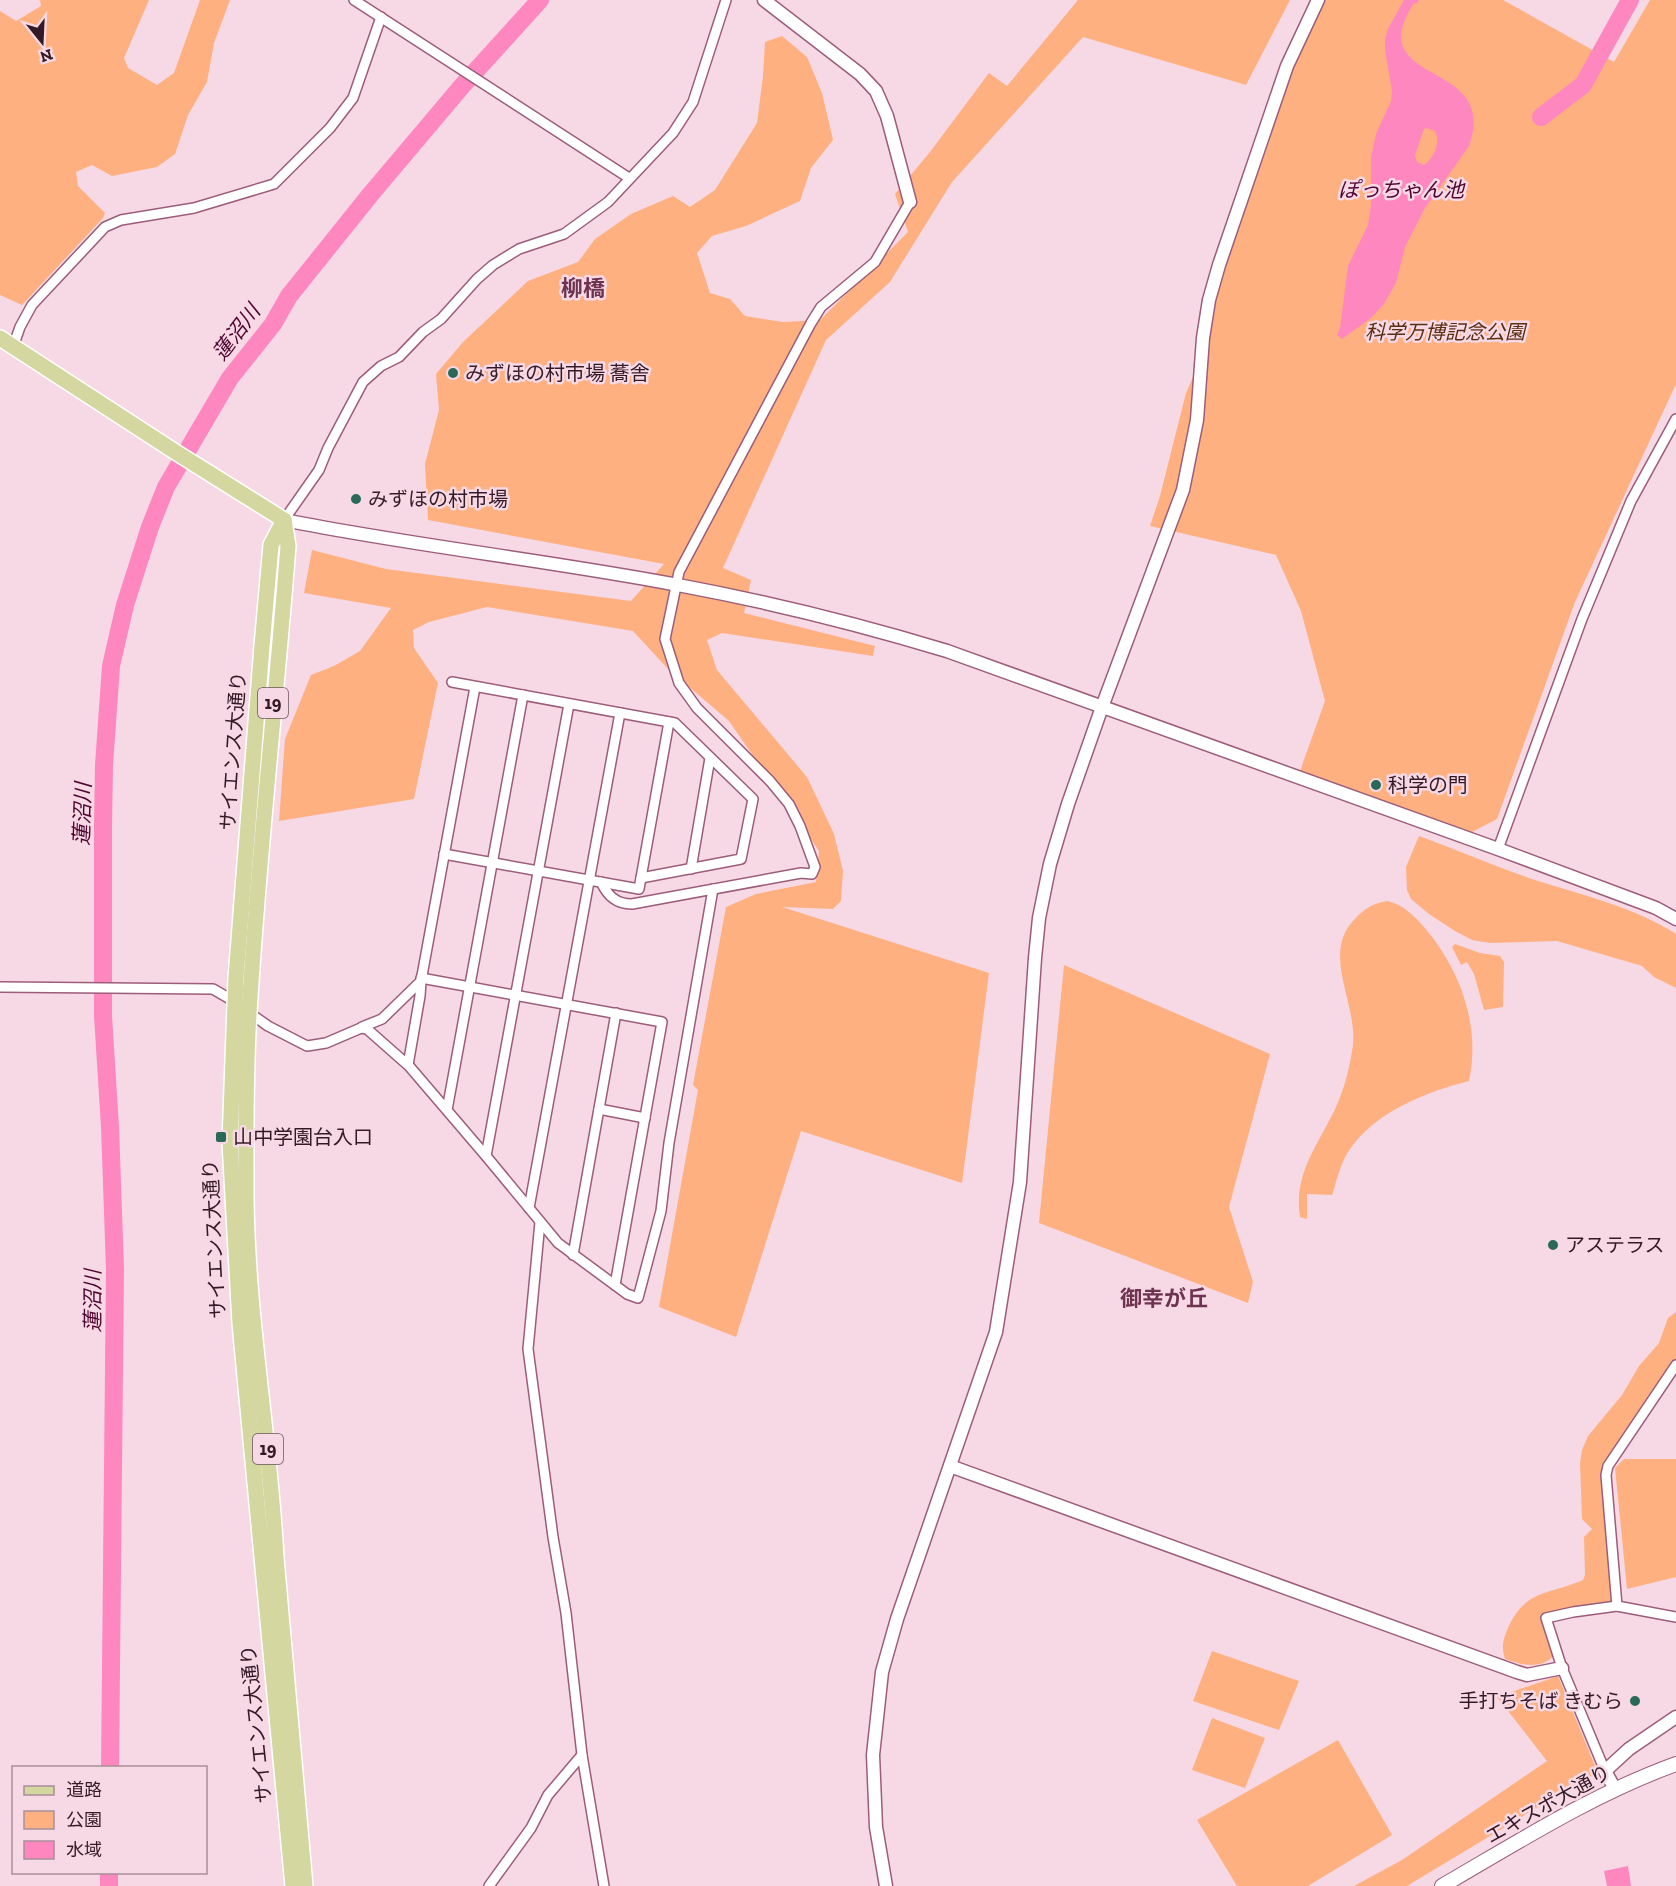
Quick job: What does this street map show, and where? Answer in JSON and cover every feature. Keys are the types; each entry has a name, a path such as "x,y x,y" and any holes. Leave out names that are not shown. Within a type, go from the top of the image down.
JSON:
{"main road":[{"path":"6,342 284,520"},
{"name":"サイエンス大通り","path":"284,520 271,545 235,1001 231,1142 240,1323 292,1886"},
{"name":"サイエンス大通り","path":"284,520 288,546 249,1012 246,1202 252,1297 273,1504 305,1886"},
{"name":"エキスポ大通り","path":"1442,1886 1615,1789 1676,1764"}],"street":[{"path":"354,0 629,178"},
{"path":"726,0 693,102 674,133 608,202 564,234 519,249 493,265 477,279 441,319 423,332 399,357 381,366 363,382 328,448 320,470 284,520 676,584 757,600 889,634 947,651 1498,849 1656,908 1676,919"},
{"path":"600,882 613,899 624,904 632,904 801,873 812,874 814,867 800,826 789,804 770,781 697,708 679,683 665,639 679,572 811,323 821,307 875,262 910,201 887,116 876,91 860,74 764,0"},
{"path":"886,1886 876,1827 873,1755 882,1672 897,1619 996,1332 1020,1182 1038,928 1050,864 1102,707 1183,490 1197,420 1204,329 1209,300 1287,66 1318,0"},
{"path":"6,342 20,327 32,305 105,227 121,220 194,208 274,184 330,128 353,98 381,17"},
{"path":"1498,849 1586,608 1631,501 1676,419"},
{"path":"452,682 675,723 753,799 741,859 641,878"},
{"path":"408,1065 421,980 475,687"},
{"path":"447,1110 523,695"},
{"path":"486,1156 569,704"},
{"path":"529,1208 620,713"},
{"path":"444,854 639,889 669,722"},
{"path":"691,869 710,758"},
{"path":"361,1028 367,1029 408,1065 558,1244 627,1294 638,1298 661,1211 669,1143 713,889"},
{"path":"0,987 213,989 235,1001 268,1026 307,1046 326,1043 382,1019 421,980"},
{"path":"421,980 662,1022 615,1285"},
{"path":"573,1255 616,1013"},
{"path":"599,1109 645,1118"},
{"path":"540,1222 528,1349 553,1537 566,1613 582,1755 604,1886"},
{"path":"1617,1606 1606,1474 1608,1466 1676,1365"},
{"path":"950,1466 1517,1672 1527,1675 1562,1668"},
{"path":"1615,1789 1605,1772 1562,1668 1546,1618 1573,1611 1617,1606 1676,1617"},
{"path":"1605,1772 1629,1749 1676,1717"},
{"path":"489,1886 531,1828 548,1795 582,1755"}],"green space":[{"path":"40,0 149,0 124,58 128,68 157,85 174,73 200,0 230,0 214,43 207,82 188,115 175,154 157,167 112,176 92,165 76,172 78,186 105,213 103,218 22,305 0,295 0,11 16,21 41,6"},
{"path":"1078,0 1290,0 1246,85 1083,37 952,182 890,282 826,340 723,568 751,580 744,613 875,646 873,656 722,633 707,640 717,670 807,777 834,834 843,871 841,901 833,909 782,907 989,973 962,1183 801,1131 736,1337 659,1307 698,1090 693,1085 726,907 756,894 816,882 819,851 729,721 668,669 633,631 487,607 429,622 413,630 414,648 438,683 414,799 279,821 285,739 311,675 334,666 360,651 391,608 304,593 312,550 386,569 631,601 664,564 428,520 425,464 439,410 436,374 463,342 528,281 578,262 595,239 631,214 673,196 690,207 715,190 757,123 765,42 782,36 807,57 822,93 833,140 811,168 800,201 746,226 712,236 697,253 710,293 730,299 745,316 783,322 820,320 908,232 895,194 930,152 989,73 1007,86"},
{"name":"科学万博記念公園","path":"1324,0 1503,0 1614,62 1650,0 1676,0 1676,384 1575,602 1497,819 1472,832 1300,771 1325,701 1301,611 1276,555 1150,526 1160,496 1186,393 1208,343 1213,303 1224,267 1283,93"},
{"path":"1419,836 1520,875 1625,909 1676,934 1676,988 1654,977 1642,966 1557,941 1490,943 1472,940 1455,931 1411,899 1407,890 1406,867"},
{"path":"1387,901 1403,907 1424,927 1437,943 1457,979 1470,1019 1472,1060 1469,1081 1419,1098 1386,1115 1372,1126 1348,1152 1332,1195 1307,1194 1307,1219 1300,1217 1300,1186 1309,1159 1339,1099 1347,1076 1353,1045 1353,1029 1340,964 1340,949 1344,934 1353,921 1372,905"},
{"path":"1455,944 1480,953 1500,956 1504,962 1503,1007 1484,1010 1474,974 1467,962 1461,965 1452,947"},
{"path":"1064,965 1270,1054 1229,1207 1253,1282 1248,1303 1039,1223"},
{"path":"1676,1312 1676,1360 1605,1464 1613,1599 1610,1602 1542,1615 1554,1655 1544,1663 1531,1665 1505,1659 1503,1647 1505,1636 1522,1606 1539,1595 1583,1580 1585,1575 1584,1537 1592,1529 1582,1519 1580,1463 1582,1450 1588,1436 1622,1395 1639,1366 1659,1343 1668,1318"},
{"path":"1624,1459 1676,1459 1676,1577 1627,1589 1615,1468"},
{"path":"1212,1651 1299,1681 1279,1730 1193,1701"},
{"path":"1558,1676 1598,1773 1407,1886 1354,1886 1402,1860 1547,1761 1497,1697"},
{"path":"1212,1718 1265,1738 1245,1788 1192,1770"},
{"path":"1338,1740 1392,1835 1308,1886 1237,1886 1197,1820"}],"water":[{"name":"ぽっちゃん池","path":"1404,0 1419,0 1416,4 1414,3 1402,30 1404,49 1416,62 1451,84 1466,98 1474,118 1469,146 1425,208 1405,247 1396,283 1384,304 1371,318 1342,339 1337,335 1340,328 1348,266 1368,225 1371,205 1371,157 1376,134 1391,101 1392,91 1385,50 1388,29","holes":["1424,129 1435,131 1437,145 1433,154 1424,165 1417,162 1415,155"]},
{"path":"1628,1866 1631,1886 1607,1886 1604,1871"}],"waterway":[{"name":"蓮沼川","path":"110,1766 115,1269 103,1016 103,827 104,765 111,666 125,605 150,527 166,487 230,378 273,324 289,296 370,195 462,86 540,0"},
{"path":"1541,117 1583,85 1630,0"},
{"name":"蓮沼川","path":"109,1874 109,1886"}],"place":[{"name":"みずほの村市場 蕎舎","path":"453,373"},
{"name":"みずほの村市場","path":"356,499"},
{"name":"科学の門","path":"1376,785"},
{"name":"山中学園台入口","path":"221,1137"},
{"name":"アステラス","path":"1553,1245"},
{"name":"手打ちそば きむら","path":"1635,1701"}],"district":[{"name":"柳橋","path":"583,288"},
{"name":"御幸が丘","path":"1164,1298"}]}
